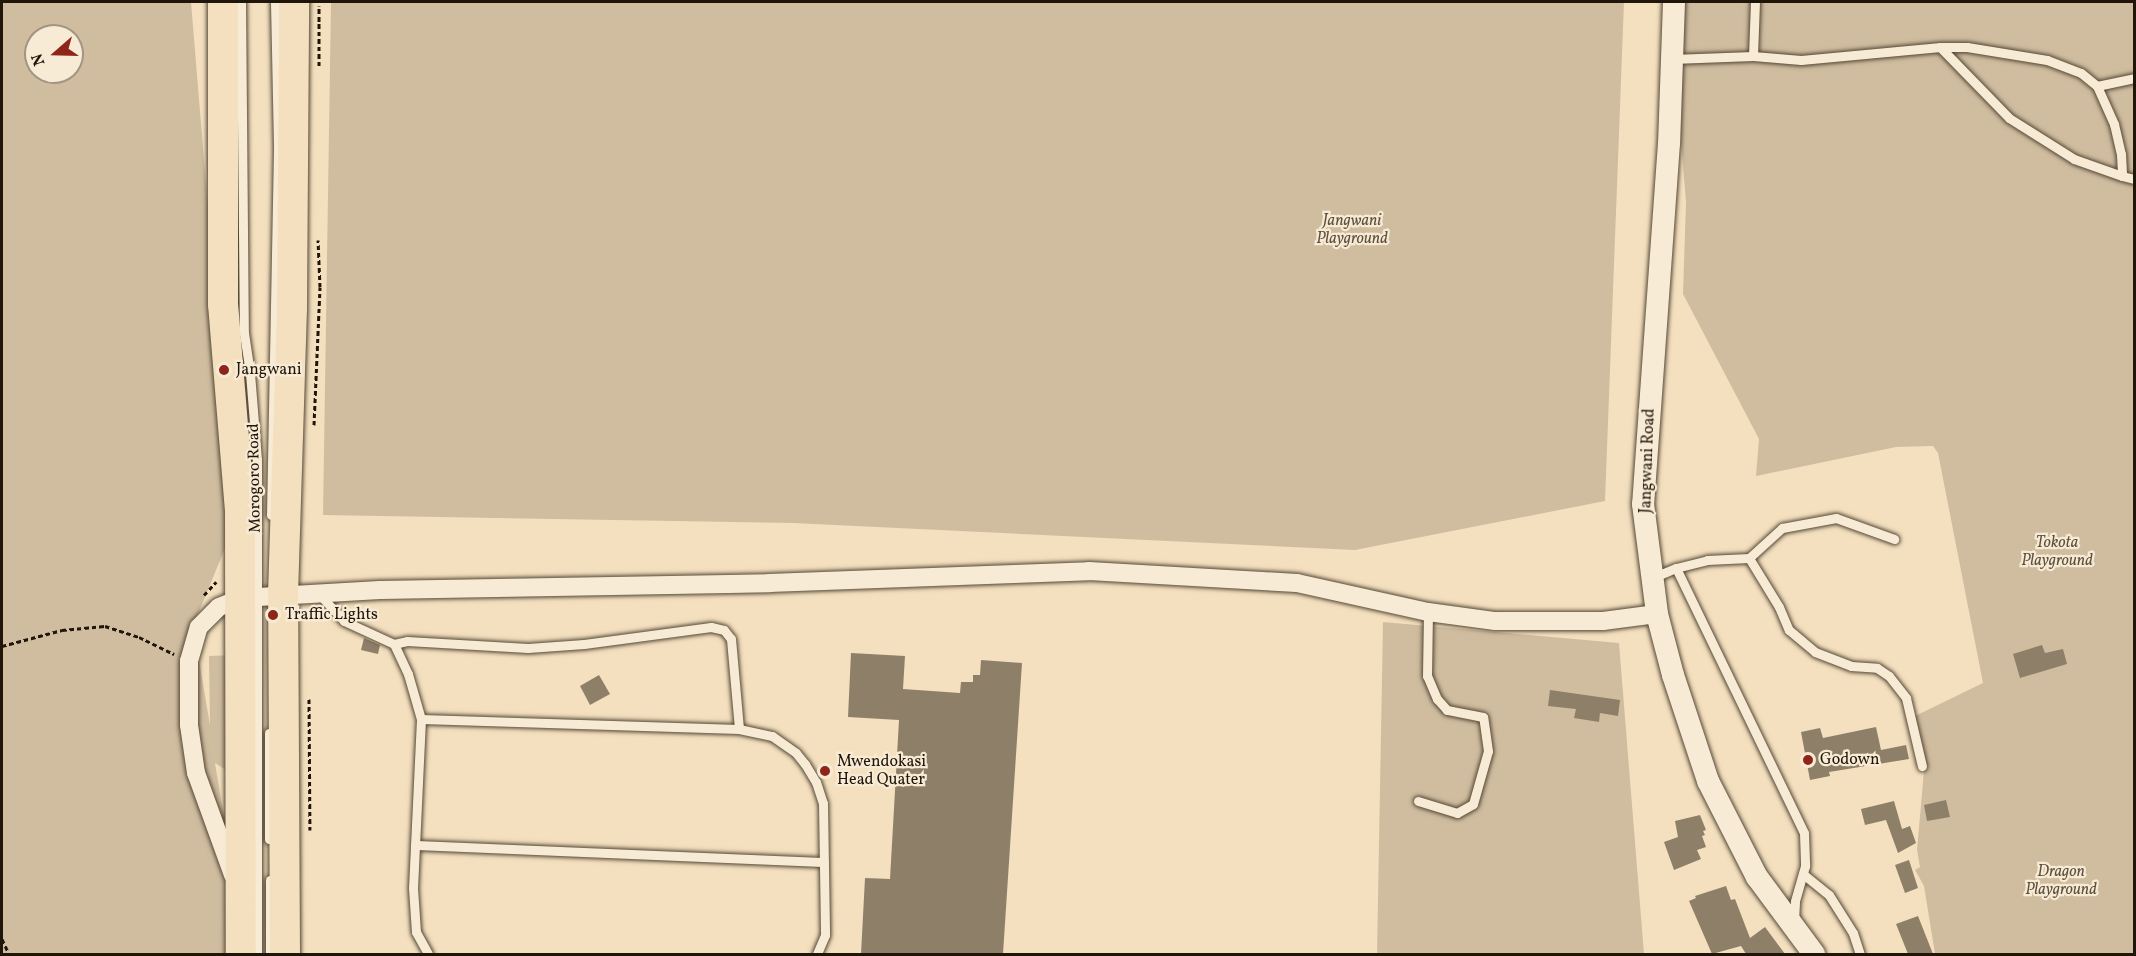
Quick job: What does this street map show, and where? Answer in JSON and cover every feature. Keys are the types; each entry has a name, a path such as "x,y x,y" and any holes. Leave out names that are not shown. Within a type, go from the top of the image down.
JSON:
{"highway":[{"name":"Morogoro Road","path":"224,2 223,304 240,481 265,598 285,954"},
{"name":"Morogoro Road","path":"241,954 242,904 265,598 292,309 294,2"}],"street":[{"name":"Jangwani Road","path":"1674,2 1669,143 1643,504 1657,614 1673,675 1708,781 1757,877 1814,954"},
{"path":"242,904 223,843 196,773 189,725 189,661 199,627 219,607 265,598 319,594 1089,571 1297,583 1428,612 1495,621 1603,621 1657,614"}],"lane":[{"name":"Morogoro Road","path":"241,2 244,333 250,373 257,460 265,598 257,954"},
{"name":"Morogoro Road","path":"271,528 278,145 275,2"},
{"path":"1753,56 1755,2"},
{"path":"1672,59 1753,56 1801,60 1940,47 1967,47 2047,60 2081,73 2097,86 2114,124 2121,154 2122,176"},
{"path":"1940,47 2009,118 2074,159 2134,179"},
{"path":"2097,86 2134,78"},
{"path":"1652,578 1676,568 1707,560 1749,558 1782,528 1836,518 1894,538"},
{"path":"1749,558 1779,607 1789,630 1815,652 1851,666 1877,668 1889,676 1906,698 1922,766"},
{"path":"1676,568 1804,834 1803,874 1795,902 1794,930"},
{"path":"319,594 344,621 394,644 408,674 421,719 413,888 416,932 428,954"},
{"path":"1418,801 1457,813 1473,804 1488,751 1483,717 1447,710 1437,699 1427,676 1428,612"},
{"path":"394,644 407,640 528,648 584,644 711,627 724,630 731,639 740,729"},
{"path":"421,719 740,729 772,736 796,753 806,764 816,782 823,803 825,934 818,954"},
{"path":"269,723 270,855"},
{"path":"415,845 824,862"},
{"path":"270,866 270,954"},
{"path":"1803,874 1829,894 1853,933 1860,954"}],"path":[{"path":"319,2 319,74"},
{"path":"314,429 320,287 318,240"},
{"path":"201,598 223,574"},
{"path":"2,646 62,630 105,626 139,637 189,661"},
{"path":"309,688 310,840"},
{"path":"2,939 9,954"}],"green space":[{"path":"2,2 191,2 217,318 240,512 193,626 210,725 209,656 235,655 232,774 215,763 241,919 239,954 2,954"},
{"name":"Jangwani Playground","path":"331,2 1624,2 1605,501 1355,550 793,523 323,515"},
{"path":"1683,2 2134,2 2134,954 1935,954 1924,886 1915,870 1920,867 1917,850 1925,759 1911,718 1983,683 1938,453 1933,446 1896,447 1756,476 1759,439 1683,294 1686,202 1675,69"},
{"path":"1383,622 1619,643 1644,954 1377,954"}],"building":[{"path":"364,638 380,645 378,654 361,650"},
{"path":"2042,645 2045,653 2063,649 2067,664 2020,678 2013,654"},
{"path":"851,653 905,656 903,689 960,693 961,682 973,682 973,675 980,675 981,660 1022,663 1003,954 861,954 865,878 890,879 899,720 848,717"},
{"path":"599,675 610,694 590,705 580,686"},
{"path":"1550,690 1620,700 1618,716 1600,713 1599,722 1574,718 1576,709 1548,706"},
{"path":"1876,727 1881,750 1906,745 1909,759 1829,772 1830,776 1810,780 1801,732 1820,728 1823,738"},
{"path":"1946,800 1950,817 1927,821 1924,805"},
{"path":"1894,801 1902,829 1910,826 1916,843 1898,853 1886,820 1865,825 1861,809"},
{"path":"1700,815 1706,830 1703,831 1705,835 1702,836 1706,847 1697,850 1701,859 1674,870 1664,842 1678,837 1675,821"},
{"path":"1909,860 1918,888 1905,893 1895,865"},
{"path":"1726,886 1731,900 1735,899 1750,938 1765,927 1785,954 1746,954 1741,946 1712,954 1689,901 1696,898 1695,896"},
{"path":"1918,916 1933,954 1908,954 1896,924"}],"place":[{"name":"Jangwani","path":"224,370"},
{"name":"Traffic Lights","path":"273,615"},
{"name":"Godown","path":"1808,760"},
{"name":"Mwendokasi Head Quater","path":"825,771"}],"park label":[{"name":"Tokota Playground","path":"2057,552"},
{"name":"Dragon Playground","path":"2061,881"}]}
